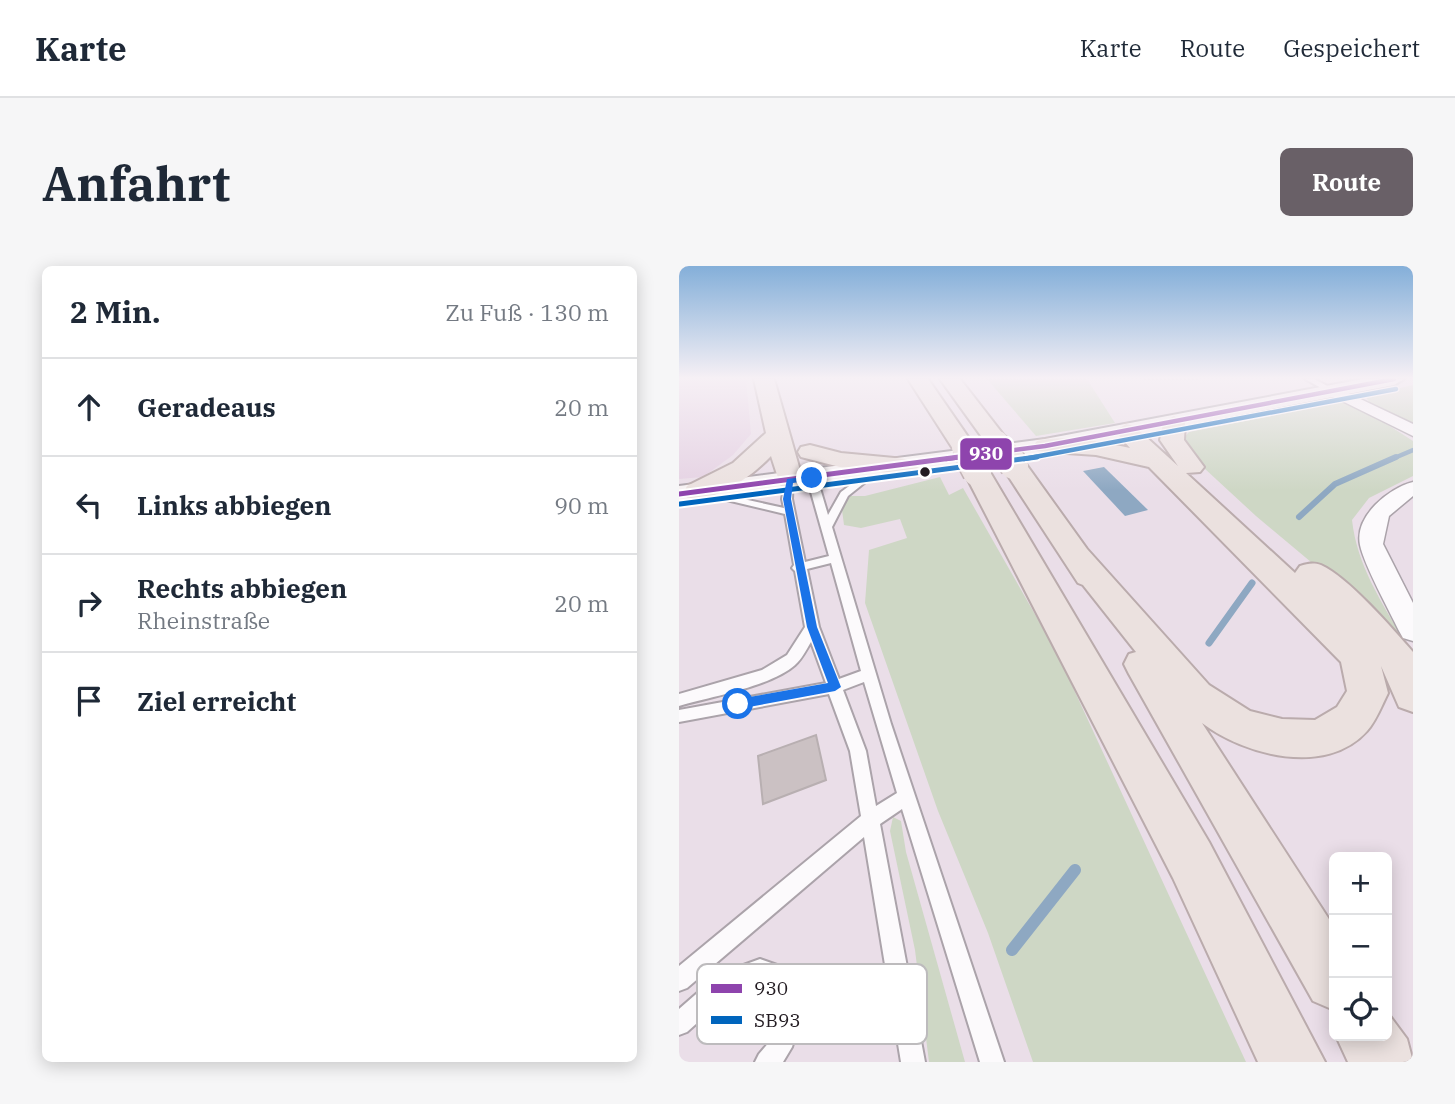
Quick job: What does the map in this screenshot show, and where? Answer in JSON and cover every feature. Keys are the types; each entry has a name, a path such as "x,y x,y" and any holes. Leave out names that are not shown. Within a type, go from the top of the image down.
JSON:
{"highway":[{"path":"783,416 804,470"},
{"path":"943,416 977,472 1191,860 1292,1062"},
{"path":"978,416 1077,556 1333,978"},
{"path":"1174,423 1172,440 1191,467 1362,618 1404,668 1413,696"},
{"path":"790,430 804,470"},
{"path":"688,493 744,469 790,430"},
{"path":"1077,556 1195,696 1239,727 1282,737 1321,739 1352,719 1368,693 1359,657 1317,612 1139,440"},
{"path":"1045,446 1108,450 1139,440 1191,467"},
{"path":"804,470 839,460 905,467"},
{"path":"1371,1041 1384,1062"}],"main road":[{"path":"688,493 804,470 875,470 1045,446 1139,440 1174,423 1208,416"}],"street":[{"path":"1383,416 1413,431"},
{"path":"1413,488 1388,500 1372,529 1371,544 1413,631"}],"lane":[{"path":"804,470 789,512 798,568 812,627 858,751 896,964"},
{"path":"804,470 837,558 906,796 992,1062"},
{"path":"826,528 844,494 875,470"},
{"path":"688,493 789,512"},
{"path":"798,568 837,558"},
{"path":"679,700 774,672 789,663 802,648 812,627"},
{"path":"679,716 835,687 870,673"},
{"path":"679,979 870,820 906,796"},
{"path":"679,1024 697,1008"},
{"path":"767,1062 781,1044"},
{"path":"910,1044 913,1062"}],"shaded area":[{"path":"679,416 749,416 751,434 733,455 703,477 679,479"}],"green space":[{"path":"1019,416 1111,416 1115,423 1036,436"},
{"path":"1270,416 1374,416 1413,441 1413,476 1369,498 1352,520 1365,567 1403,639 1256,516 1178,444 1189,432"},
{"path":"1398,416 1413,416 1413,423"},
{"path":"940,477 949,495 963,488 1057,653 1246,1062 1033,1062 988,933 938,811 865,603 869,550 907,538 900,519 861,528 844,525 842,510 847,496 865,496"},
{"path":"893,817 901,821 906,852 965,1062 929,1062 927,964 917,964 890,831"}],"water":[{"path":"1104,467 1148,510 1125,516 1083,471"}],"building":[{"path":"816,735 826,780 763,804 758,756"}],"waterway":[{"path":"1392,459 1413,450"},
{"path":"1299,517 1335,484 1396,457"},
{"path":"1209,643 1252,583"},
{"path":"1012,950 1075,870"}],"transit line":[{"name":"930","path":"679,494 1045,446 1201,416"},
{"name":"SB93","path":"680,504 1047,456 1255,416"}],"route":[{"path":"738,704 835,687 812,627 798,568 787,499 790,481 812,478"}]}
